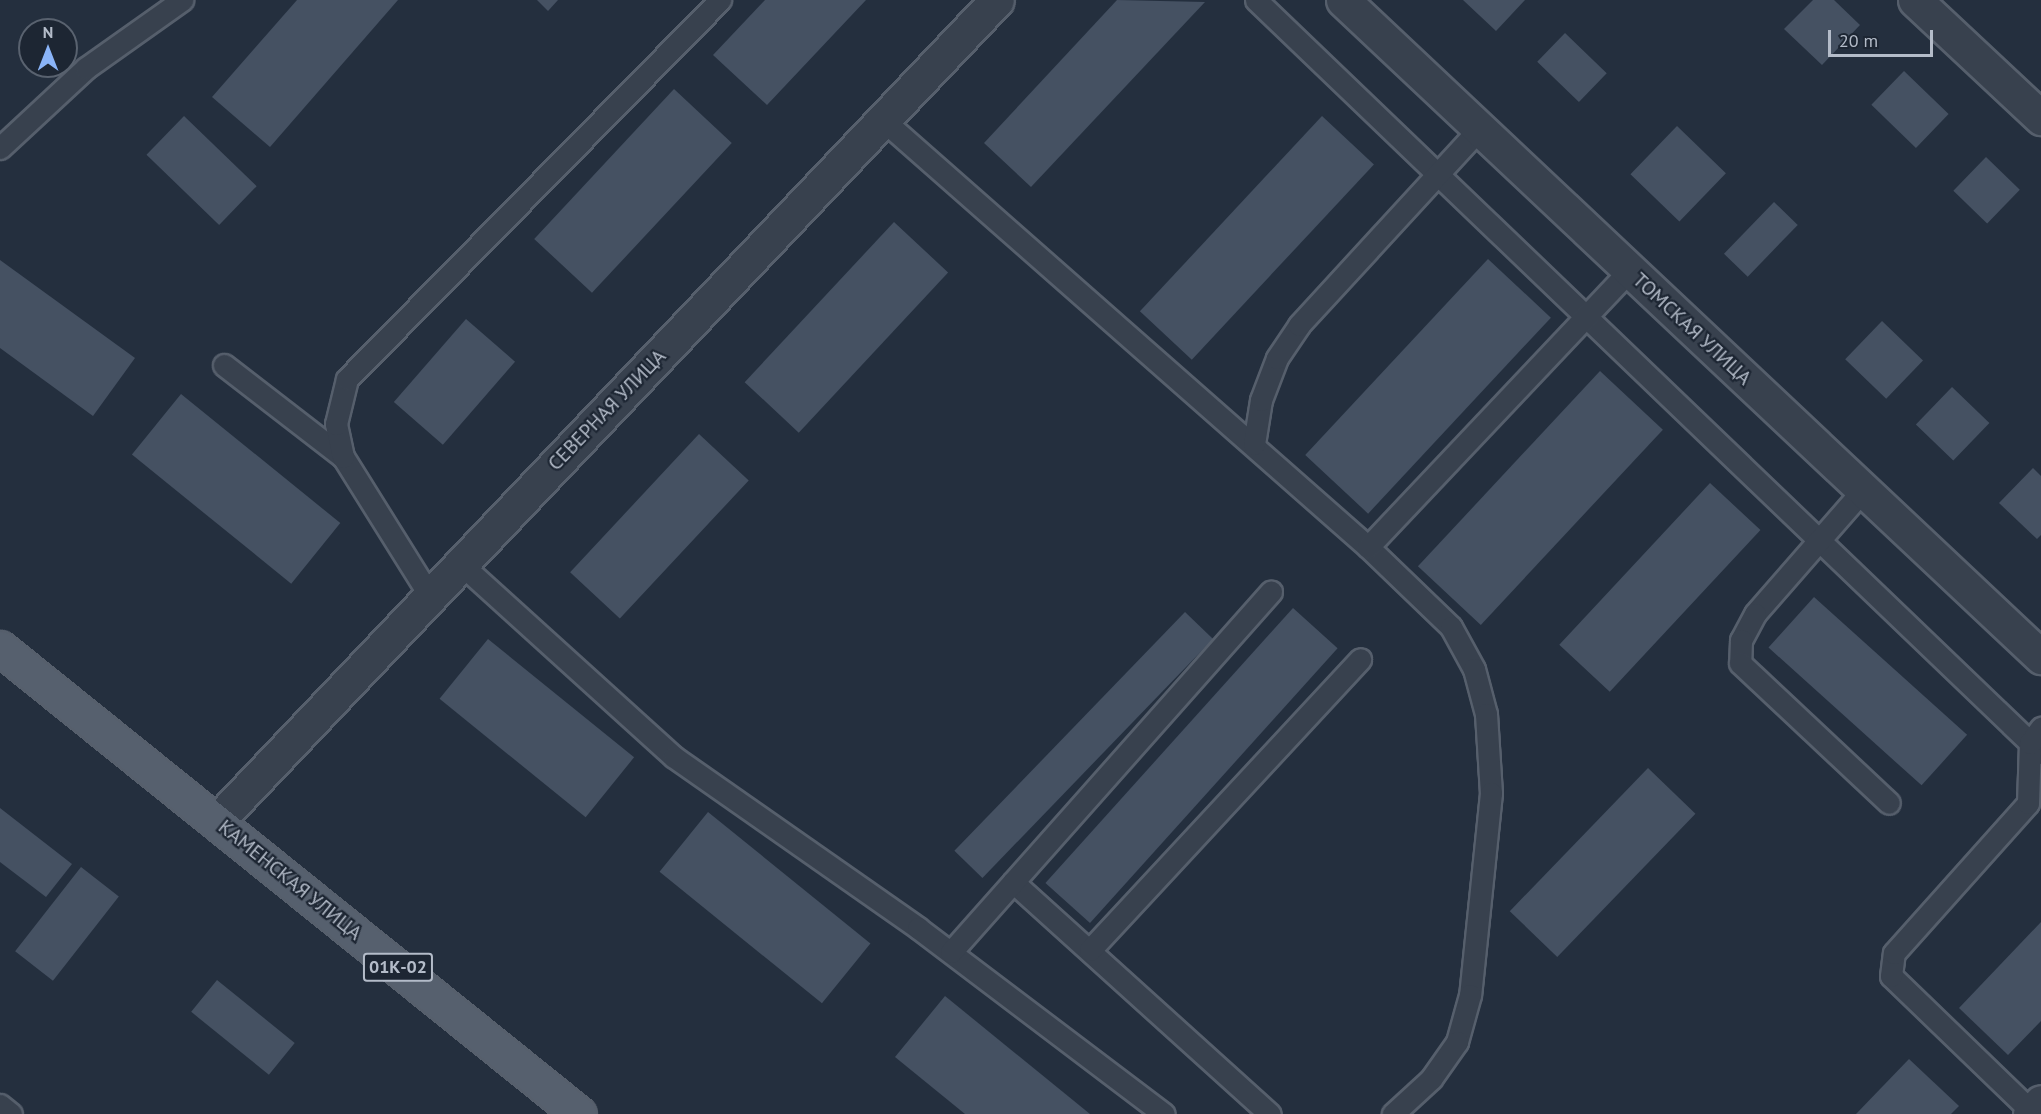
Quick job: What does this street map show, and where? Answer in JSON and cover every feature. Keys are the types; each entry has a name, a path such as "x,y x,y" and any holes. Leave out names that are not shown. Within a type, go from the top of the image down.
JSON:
{"main road":[{"name":"КАМЕНСКАЯ УЛИЦА","path":"0,648 217,820 579,1114"}],"street":[{"name":"СЕВЕРНАЯ УЛИЦА","path":"217,820 997,0"},
{"name":"ТОМСКАЯ УЛИЦА","path":"1343,0 2041,657"},
{"path":"1915,0 2041,118"}],"lane":[{"path":"0,148 86,68 182,0"},
{"path":"430,596 343,457 336,424 347,379 720,0"},
{"path":"1256,0 1818,540 2037,741 2028,803 1894,953 1892,976 2034,1109"},
{"path":"883,120 1254,444 1368,547 1451,627 1474,669 1486,714 1491,793 1470,995 1457,1042 1431,1079 1393,1114"},
{"path":"1254,444 1261,400 1273,369 1299,325 1479,129"},
{"path":"1368,547 1630,270"},
{"path":"224,365 343,457"},
{"path":"1863,490 1755,614 1741,640 1740,663 1889,803"},
{"path":"461,564 674,757 951,952 1164,1114"},
{"path":"951,952 1271,591"},
{"path":"1090,950 1360,660"},
{"path":"1013,882 1270,1114"},
{"path":"0,1105 11,1114"}],"building":[{"path":"297,0 398,0 270,147 212,97"},
{"path":"537,0 558,0 548,11"},
{"path":"765,0 866,0 767,105 713,55"},
{"path":"1117,0 1205,2 1031,187 984,143"},
{"path":"1463,0 1525,0 1496,31"},
{"path":"1813,0 1834,0 1860,25 1822,65 1784,29"},
{"path":"1565,33 1607,73 1579,102 1537,62"},
{"path":"1904,71 1949,114 1916,148 1871,105"},
{"path":"674,89 732,143 592,293 534,239"},
{"path":"184,116 257,186 219,225 146,155"},
{"path":"1322,116 1374,164 1192,360 1140,311"},
{"path":"1677,126 1726,173 1679,221 1630,174"},
{"path":"1986,157 2020,190 1987,223 1953,191"},
{"path":"1774,202 1798,225 1748,277 1724,254"},
{"path":"894,222 948,272 799,433 745,382"},
{"path":"1488,259 1551,318 1368,514 1305,455"},
{"path":"0,260 135,358 93,416 0,348"},
{"path":"466,319 515,362 443,445 394,402"},
{"path":"1882,321 1923,361 1886,399 1845,359"},
{"path":"1600,371 1663,430 1481,625 1418,566"},
{"path":"1952,387 1989,423 1953,461 1916,424"},
{"path":"181,394 340,523 291,584 132,455"},
{"path":"699,434 749,480 620,619 570,572"},
{"path":"2033,468 2041,476 2041,535 2037,539 1999,503"},
{"path":"1710,483 1760,530 1610,692 1559,645"},
{"path":"1814,597 1967,735 1922,785 1768,648"},
{"path":"1293,608 1338,648 1090,923 1045,883"},
{"path":"1185,612 1213,639 982,878 954,851"},
{"path":"488,639 634,757 586,817 440,699"},
{"path":"1648,768 1695,814 1557,957 1510,911"},
{"path":"0,808 72,864 46,897 0,862"},
{"path":"708,812 870,944 822,1003 660,872"},
{"path":"81,867 119,897 53,981 15,951"},
{"path":"2041,922 2041,1021 2008,1055 1959,1008"},
{"path":"217,980 295,1043 269,1075 191,1012"},
{"path":"945,996 1090,1114 965,1114 895,1057"},
{"path":"1909,1059 1959,1106 1951,1114 1856,1114"}]}
